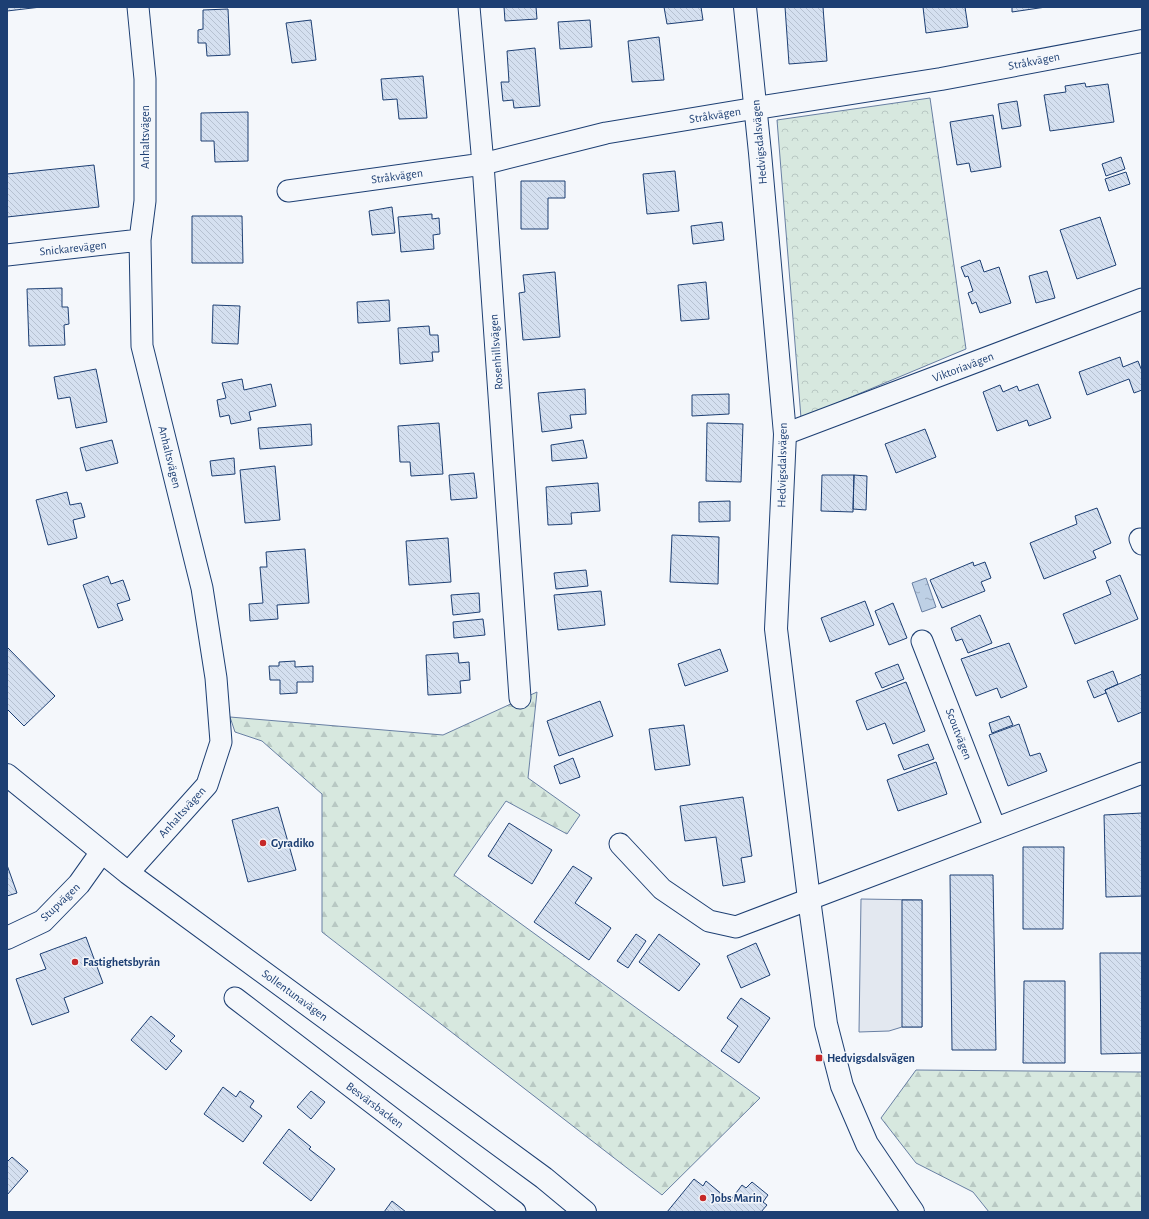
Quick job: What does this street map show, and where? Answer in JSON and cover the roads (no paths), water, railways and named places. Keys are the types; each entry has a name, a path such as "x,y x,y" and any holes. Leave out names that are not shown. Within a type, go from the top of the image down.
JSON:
{"street":[{"name":"Anhaltsvägen","path":"128,872 207,785 221,742 216,678 202,588 142,346 140,240 145,201 145,79 138,7"},
{"name":"Rosenhillsvägen","path":"468,7 483,164 520,698"},
{"name":"Hedvigsdalsvägen","path":"745,7 756,108 785,434 776,629 808,899 826,1024 842,1086 867,1144 913,1212"},
{"name":"Stråkvägen","path":"288,191 483,164 606,133 941,79 1142,41"},
{"name":"Snickarevägen","path":"7,255 140,240"},
{"name":"Viktoriavägen","path":"785,434 1142,299"},
{"name":"Scoutvägen","path":"922,641 995,828"},
{"path":"620,844 662,889 709,921 736,927 1142,773"},
{"name":"Sollentunavägen","path":"7,775 101,853 544,1178 585,1212"},
{"name":"Stupvägen","path":"7,938 43,921 80,884 101,853"},
{"name":"Besvärsbacken","path":"235,998 514,1212"}],"water":[{"path":"926,578 936,607 922,612 912,583"}],"place":[{"name":"Gyradiko","path":"263,843"},
{"name":"Fastighetsbyrån","path":"75,962"},
{"name":"Hedvigsdalsvägen","path":"819,1058"},
{"name":"Jobs Marin","path":"703,1198"}]}
